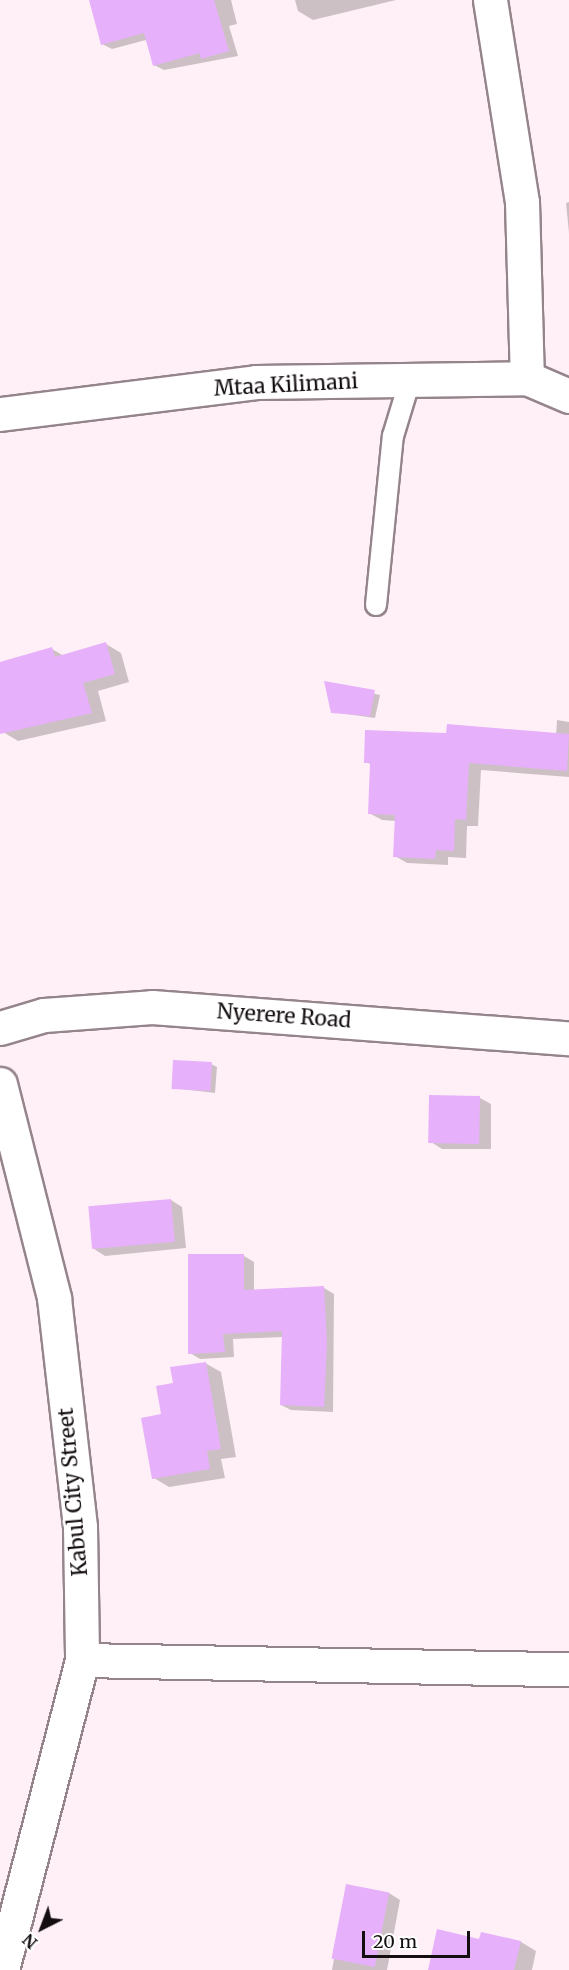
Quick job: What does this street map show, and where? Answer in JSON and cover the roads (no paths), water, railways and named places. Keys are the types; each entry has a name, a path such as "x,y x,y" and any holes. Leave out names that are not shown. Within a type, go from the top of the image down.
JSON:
{"street":[{"path":"490,0 522,202 527,378"},
{"name":"Mtaa Kilimani","path":"0,414 256,382 527,378 569,396"},
{"name":"Nyerere Road","path":"0,1028 44,1015 152,1007 569,1038"},
{"name":"Kabul City Street","path":"0,1084 54,1298 80,1527 82,1660 2,1970"},
{"path":"82,1660 569,1669"}],"lane":[{"path":"376,606 393,436 410,380"}]}
